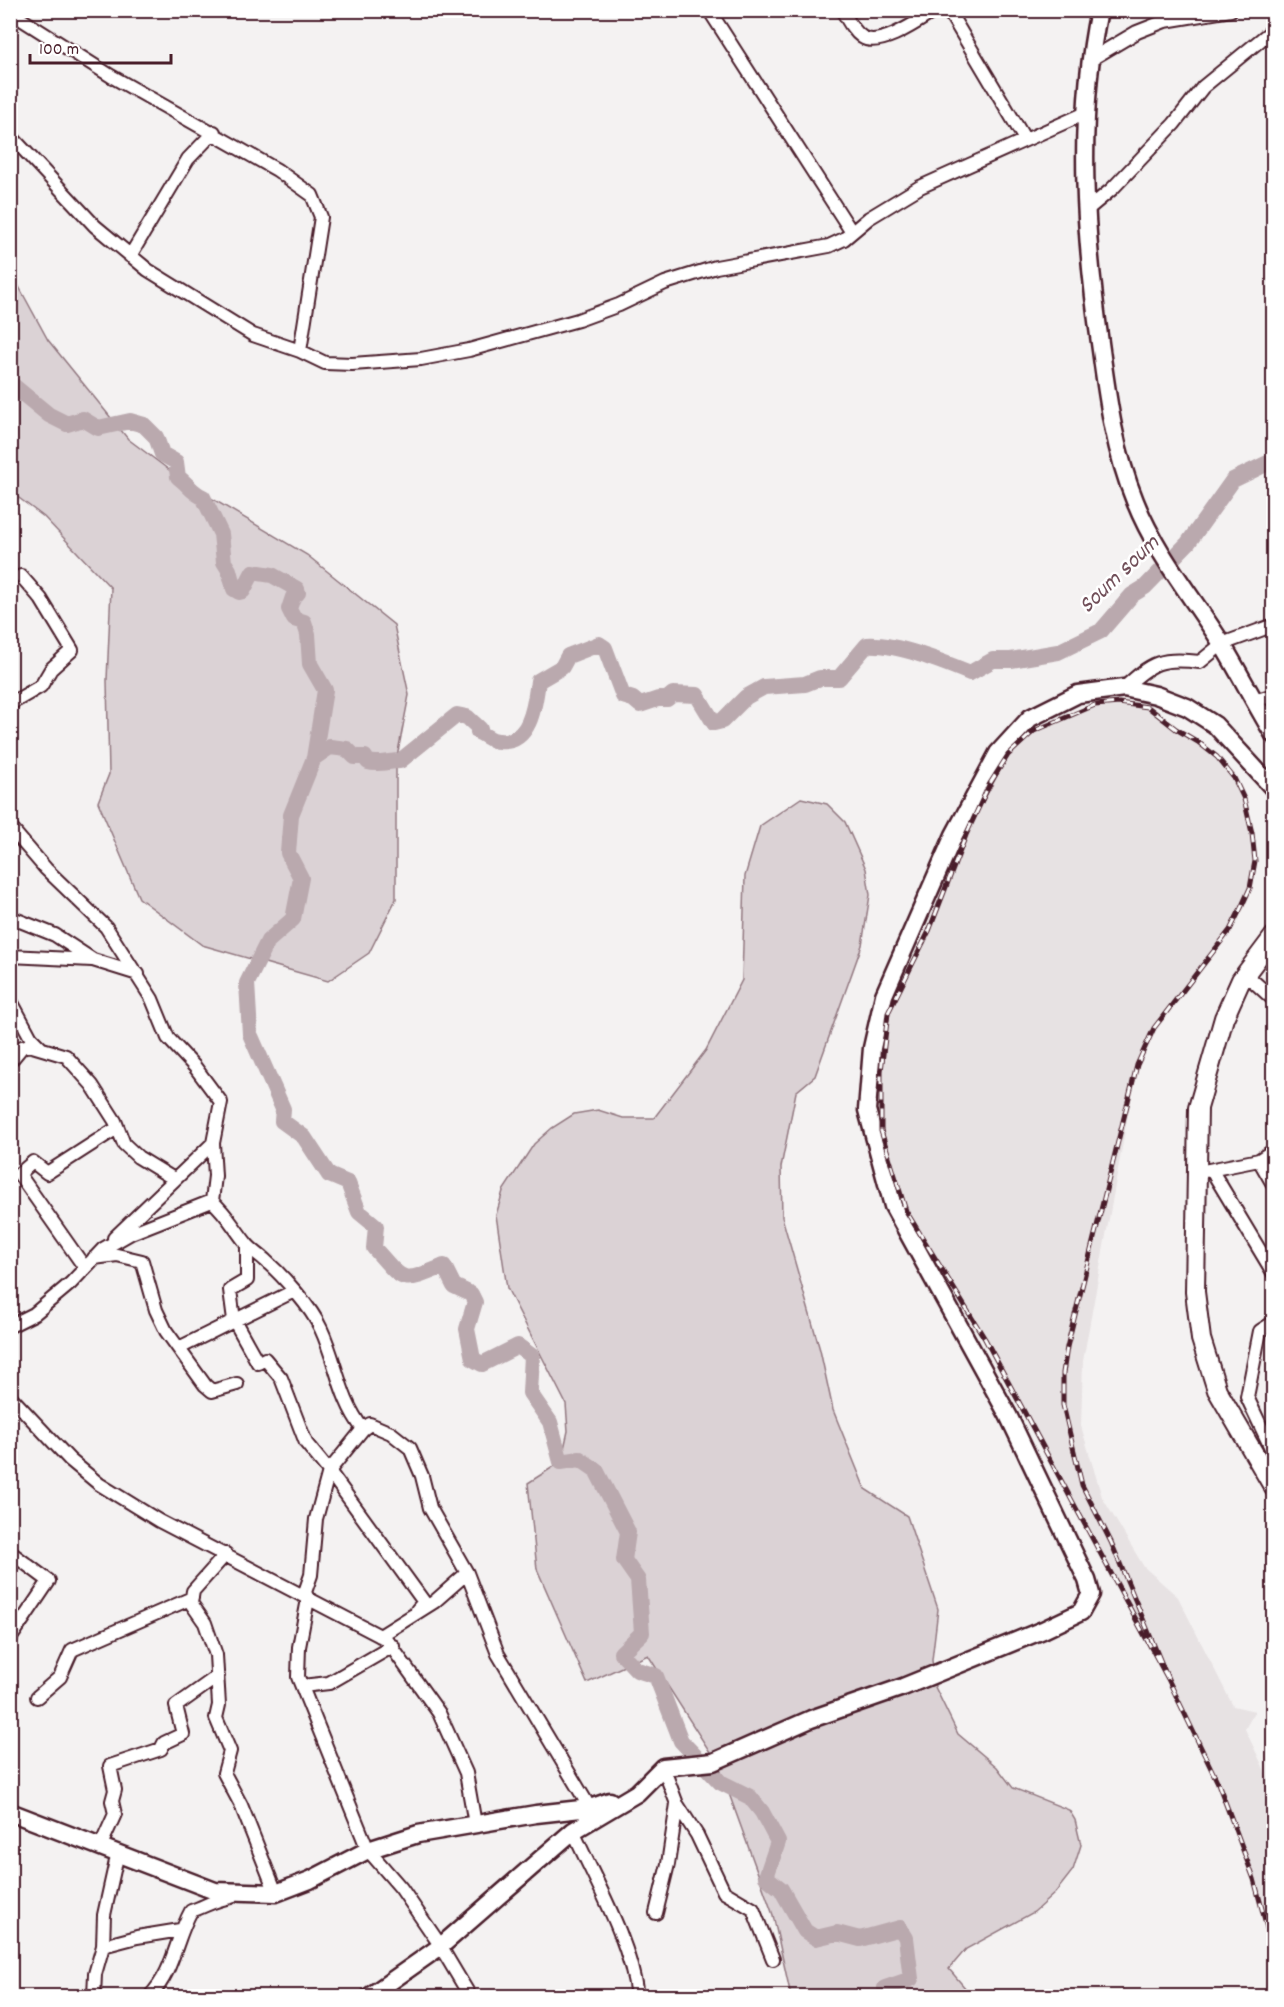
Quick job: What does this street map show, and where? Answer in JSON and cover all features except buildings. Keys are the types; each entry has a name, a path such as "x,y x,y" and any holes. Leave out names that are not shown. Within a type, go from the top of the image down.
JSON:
{"main road":[{"path":"1274,936 1241,980 1224,1018 1198,1108 1203,1170 1194,1292 1201,1339 1217,1390 1274,1488"}],"street":[{"path":"709,10 851,231"},
{"path":"842,10 852,28 863,38 875,40 888,38 936,10"},
{"path":"948,10 1024,138"},
{"path":"1093,58 1137,32 1165,21 1231,10"},
{"path":"10,12 111,76 214,132 277,170 312,195 317,201 321,217 300,351"},
{"path":"1095,13 1093,58 1086,113 1088,208 1093,297 1113,435 1135,502 1169,568 1222,644 1274,735"},
{"path":"1088,208 1112,189 1174,124 1203,87 1274,29"},
{"path":"10,135 82,212 130,256 253,335 300,351 324,363 352,364 421,359 468,350 578,320 620,305 665,283 716,267 829,246 844,239 851,231 920,187 1024,138 1086,113"},
{"path":"130,256 188,159 214,132"},
{"path":"1274,558 1274,570"},
{"path":"10,704 41,686 51,669 72,650 40,599 21,576"},
{"path":"1124,688 1149,665 1172,658 1200,662 1222,644 1274,625"},
{"path":"370,1996 441,1946 573,1831 637,1793 663,1767 706,1763 811,1719 903,1687 1076,1616 1085,1607 1091,1594 1087,1580 1008,1415 893,1206 867,1110 872,1048 884,995 954,835 998,753 1030,718 1078,694 1124,688 1187,707 1215,726 1274,789"},
{"path":"1254,701 1274,695"},
{"path":"10,827 46,869 106,927 152,999 159,1022 168,1038 195,1067 221,1102 213,1143 215,1176 212,1201"},
{"path":"10,917 55,935 93,960"},
{"path":"10,956 93,960 138,974"},
{"path":"1241,980 1252,980 1274,1000"},
{"path":"10,999 31,1038 42,1048"},
{"path":"13,1058 22,1047 29,1045 71,1059 92,1085 115,1121 124,1144 174,1179"},
{"path":"85,1268 19,1174 33,1162 47,1173 117,1128"},
{"path":"10,1326 34,1314 71,1283 98,1253 213,1143"},
{"path":"1274,1150 1259,1160 1203,1170 1274,1274"},
{"path":"1259,1160 1274,1186"},
{"path":"212,1201 231,1220 247,1245 268,1263 294,1291 321,1328 334,1372 352,1416 363,1429"},
{"path":"98,1253 131,1233 212,1201"},
{"path":"247,1245 247,1280 230,1290 234,1320 258,1363 265,1359 281,1378 306,1443 424,1602 417,1610"},
{"path":"98,1253 142,1261 153,1304 179,1348 212,1390 237,1384"},
{"path":"179,1348 294,1291"},
{"path":"1261,1467 1271,1462 1273,1452 1247,1397 1260,1330 1274,1322"},
{"path":"10,1396 70,1460 99,1484 159,1521 380,1636 393,1646 439,1713 466,1773 475,1824"},
{"path":"470,1996 441,1946 401,1888 368,1850 298,1677 298,1658 308,1599 305,1592 311,1575 316,1519 329,1471 363,1429 370,1424 391,1433 410,1448 422,1476 430,1508 466,1573 498,1654 590,1808"},
{"path":"10,1552 49,1581 10,1639"},
{"path":"226,1554 203,1577 193,1591 191,1604 205,1623 213,1642 218,1676 216,1718 230,1751 224,1773 241,1805 276,1893"},
{"path":"380,1636 417,1610 434,1602 466,1573"},
{"path":"37,1697 60,1677 72,1650 192,1598"},
{"path":"302,1686 329,1683 393,1646"},
{"path":"101,1845 116,1814 112,1801 115,1790 110,1766 161,1749 164,1743 183,1734 176,1706 218,1676"},
{"path":"663,1767 677,1804 697,1835 724,1892 753,1909 770,1945 773,1959"},
{"path":"10,1812 101,1845 215,1891 276,1893 310,1880 368,1850 418,1834 590,1808 637,1793"},
{"path":"656,1913 668,1864 677,1804"},
{"path":"573,1831 613,1919 631,1969 637,1996"},
{"path":"94,1996 95,1974 103,1946 104,1915 118,1852"},
{"path":"150,1996 169,1973 180,1930 191,1911 206,1906 216,1899 232,1898 246,1891"},
{"path":"103,1946 137,1937 180,1930"}],"shaded area":[{"path":"11,272 48,340 128,439 189,485 307,555 394,625 409,695 396,762 396,899 369,953 328,981 202,945 139,898 98,802 109,774 107,680 111,588 44,517 11,492"},
{"path":"1119,703 1148,707 1217,757 1234,778 1244,799 1252,833 1255,861 1250,888 1230,930 1154,1028 1137,1065 1083,1361 1081,1426 1102,1497 1144,1567 1178,1597 1233,1706 1255,1711 1245,1729 1273,1788 1273,1954 1254,1879 1218,1783 1168,1679 985,1339 906,1211 881,1131 881,1071 888,1013 929,931 966,835 989,785 1008,755 1034,731 1095,705"},
{"path":"801,798 827,804 845,822 866,869 870,895 862,945 815,1076 796,1092 781,1167 782,1217 820,1350 833,1410 865,1489 907,1516 938,1609 932,1660 935,1687 958,1734 997,1767 1013,1788 1069,1810 1075,1820 1081,1845 1073,1870 1055,1893 1034,1912 966,1949 949,1969 972,1996 791,1996 773,1915 719,1766 648,1655 587,1683 537,1569 528,1483 561,1462 568,1431 566,1404 507,1288 496,1215 503,1191 534,1144 552,1128 574,1114 598,1110 623,1118 654,1118 706,1050 742,980 745,876 760,826"}],"waterway":[{"path":"10,383 49,415 67,424 83,419 98,428 130,421 144,425 156,437 162,454 176,462 178,477 203,497 221,534 224,562 229,570 234,589 239,592 243,591 253,572 272,575 297,589 298,593 293,597 289,609 294,619 304,622 308,634 310,664 325,690 314,758 291,815 288,853 301,878 293,919 268,941 247,983 250,1034 283,1109 282,1121 304,1137 329,1175 348,1183 359,1212 376,1226 374,1248 398,1274 404,1277 419,1276 444,1266 454,1286 471,1294 475,1302 467,1329 473,1359 482,1364 518,1346 532,1356 530,1393 550,1422 561,1462 580,1459 596,1470 628,1532 624,1560 638,1580 642,1633 621,1653 637,1670 656,1676 681,1741 720,1782 750,1797 762,1812 778,1842 766,1877 781,1889 805,1931 816,1938 837,1933 860,1939 900,1928 906,1938 911,1979 885,1988 886,1996"},
{"name":"Soum soum","path":"314,758 330,747 347,749 355,757 365,757 368,762 372,763 400,761 457,715 467,717 480,729 478,732 491,739 510,740 525,730 533,711 538,681 562,667 568,656 599,644 605,648 623,696 633,699 640,705 658,699 667,699 673,694 697,695 714,723 722,721 746,697 764,687 805,684 820,678 839,678 867,645 905,650 970,673 993,660 1011,660 1058,652 1101,631 1132,595 1145,587 1188,543 1233,480 1274,460"}],"railway":[{"path":"1168,1679 1111,1542 1082,1485 1063,1405 1063,1373 1067,1347 1137,1065 1154,1028 1230,930 1250,888 1255,861 1252,833 1244,799 1234,778 1217,757 1148,707 1119,703 1095,705 1034,731 1008,755 989,785 966,835 929,931 888,1013 881,1071 881,1131 906,1211 985,1339 1168,1679 1218,1783 1254,1879 1274,1954"}]}
